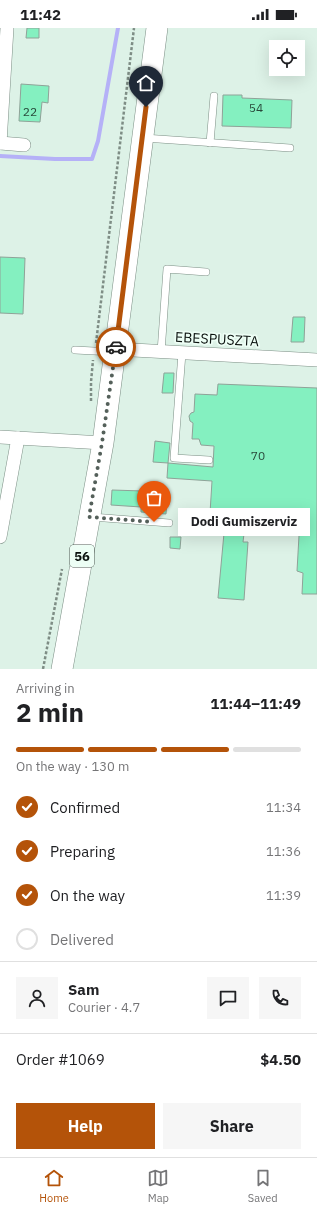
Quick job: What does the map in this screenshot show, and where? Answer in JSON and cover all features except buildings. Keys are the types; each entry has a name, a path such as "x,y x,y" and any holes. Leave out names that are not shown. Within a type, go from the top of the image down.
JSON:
{"main road":[{"name":"56","path":"62,669 102,443 157,28"}],"street":[{"path":"7,28 0,143 24,145"},
{"name":"EBESPUSZTA","path":"115,351 317,360"},
{"path":"0,437 102,443"},
{"path":"0,537 18,438"}],"lane":[{"path":"210,143 214,96"},
{"path":"142,138 290,148"},
{"path":"161,352 167,269 206,272"},
{"path":"75,350 115,351"},
{"path":"182,353 174,458 209,460"},
{"path":"89,517 169,523"}],"waterway":[{"path":"0,156 55,159 92,159 98,141 118,28"}],"way so far":[{"path":"116,347 102,443 89,517 154,522"}],"place":[{"name":"Dodi Gumiszerviz","path":"154,522"}],"route":[{"path":"116,347 146,107"}]}
